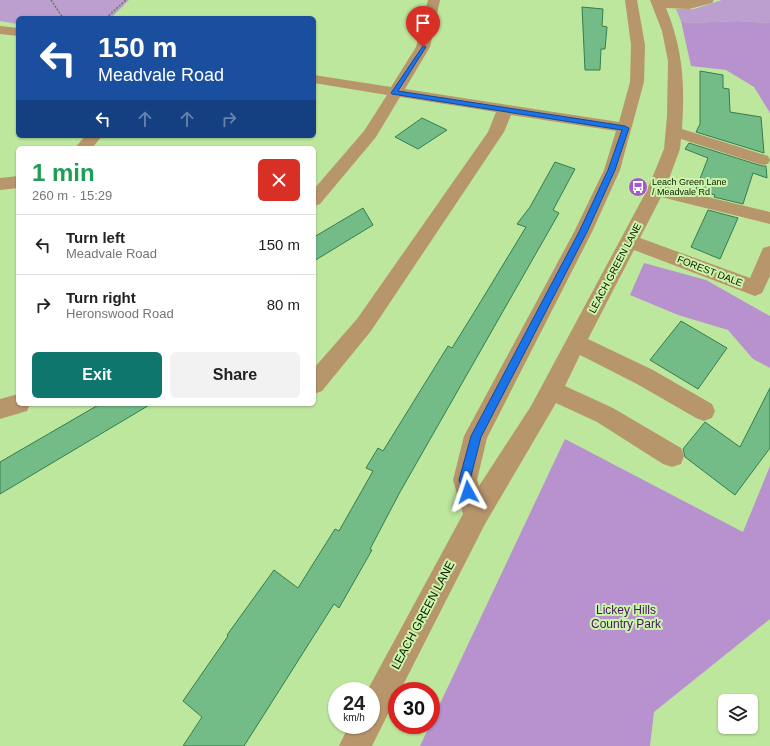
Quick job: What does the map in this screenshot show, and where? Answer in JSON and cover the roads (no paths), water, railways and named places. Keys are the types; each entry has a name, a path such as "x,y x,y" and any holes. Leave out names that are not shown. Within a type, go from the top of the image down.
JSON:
{"street":[{"path":"316,198 370,134 423,47 434,0"},
{"path":"476,515 465,480 476,436 583,232 612,170 625,128 637,82 638,45 631,0"},
{"path":"657,2 689,5 708,0"},
{"name":"LEACH GREEN LANE","path":"380,698 476,515 539,413 656,190 672,149 675,61 669,31 657,2"},
{"path":"0,30 16,32"},
{"path":"316,79 394,93 625,128"},
{"path":"316,382 364,325 496,132 505,110"},
{"path":"673,131 762,160"},
{"path":"85,146 92,138"},
{"path":"0,184 16,182"},
{"path":"656,190 770,218"},
{"name":"FOREST DALE","path":"630,241 756,288 770,253"},
{"path":"576,343 645,377 704,411"},
{"path":"551,390 605,415 672,456"},
{"path":"0,410 16,405"},
{"path":"355,746 361,734"}],"place":[{"name":"Leach Green Lane / Meadvale Rd","path":"638,187"}],"park label":[{"name":"Lickey Hills Country Park","path":"626,617"}]}
